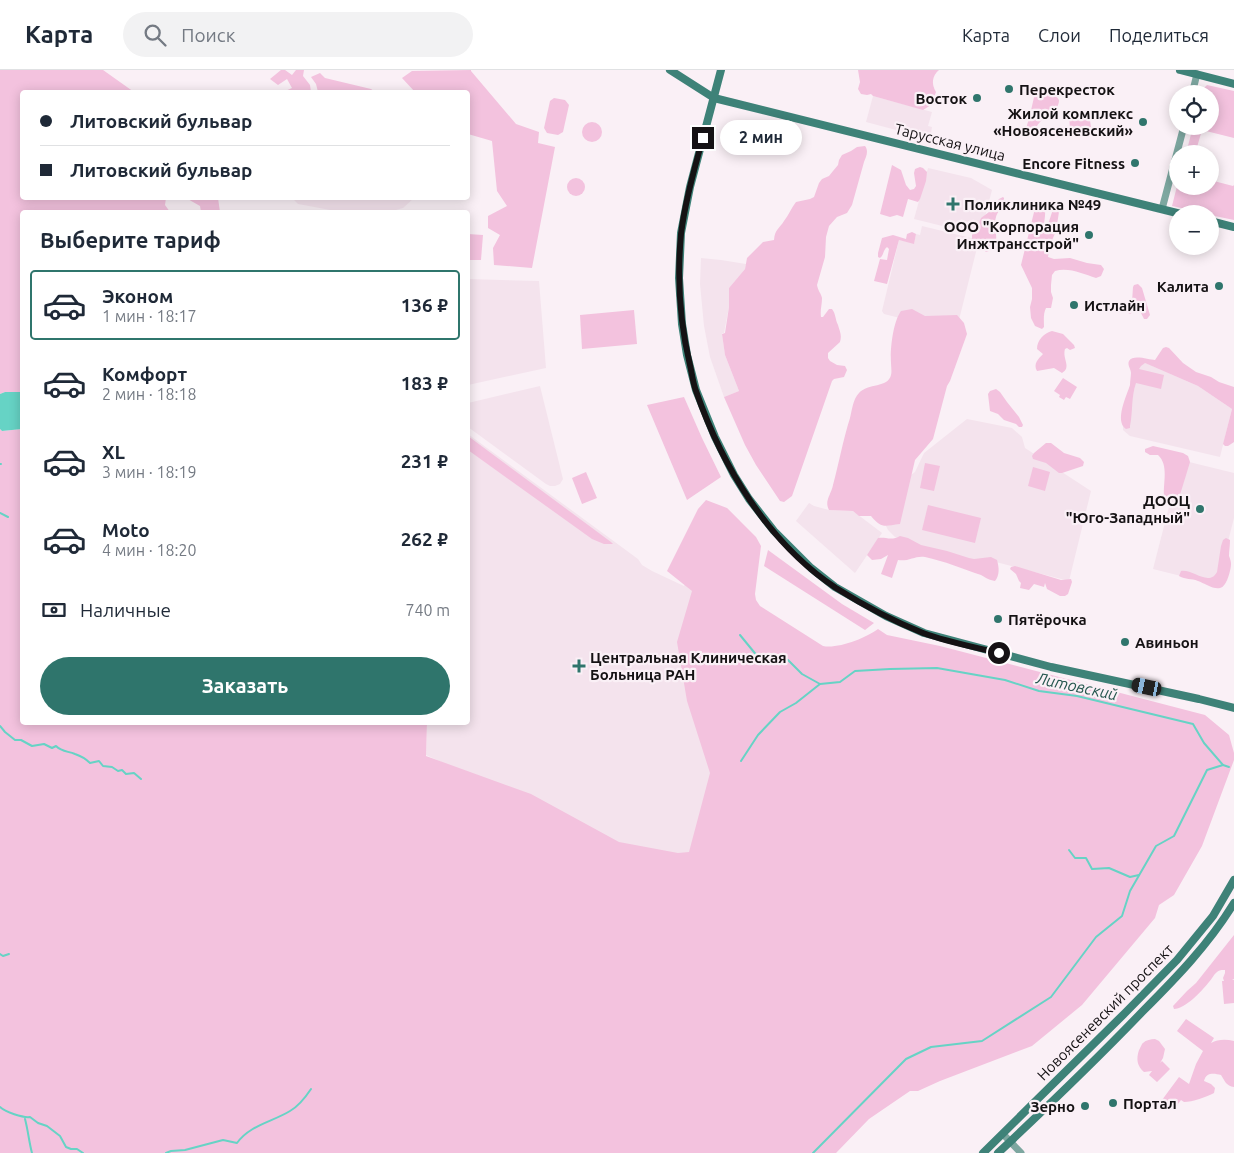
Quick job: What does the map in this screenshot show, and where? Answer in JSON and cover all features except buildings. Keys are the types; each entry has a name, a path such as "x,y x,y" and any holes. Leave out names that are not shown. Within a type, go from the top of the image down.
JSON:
{"main road":[{"name":"Тарусская улица","path":"670,70 714,98 1169,211"},
{"path":"721,70 690,187 681,233 679,278 682,324 687,355 696,390 715,437 734,475 749,499 774,532 811,568 834,587 886,616 924,633 1050,667 1234,708"},
{"path":"1180,70 1234,84"},
{"path":"1219,223 1234,227"},
{"name":"Новоясеневский проспект","path":"983,1153 1177,960 1213,916 1234,880"},
{"name":"Новоясеневский проспект","path":"998,1153 1185,968 1234,903"}],"street":[{"path":"1194,85 1197,74"},
{"path":"1162,209 1182,135"},
{"path":"1003,1134 1020,1153"}],"shaded area":[{"path":"0,70 103,70 131,90 20,90 20,200 166,200 165,205 169,210 20,210 20,392 0,394"},
{"path":"281,70 285,70 292,75 296,70 304,70 303,76 310,85 311,90 288,90 292,88 287,79 278,85 270,79"},
{"path":"471,70 516,124 539,132 538,143 555,147 532,268 494,265 493,248 500,235 488,228 488,216 507,206 497,191 492,141 470,135 470,90 413,90 402,78 412,71"},
{"path":"858,70 939,70 933,80 936,92 931,105 923,110 871,94 861,94 858,89 860,82"},
{"path":"320,73 325,78 372,90 318,90 311,77"},
{"path":"1219,88 1234,91 1234,138 1219,134"},
{"path":"1038,90 1053,93 1059,100 1055,110 1043,119 1033,133 1031,133 1027,131 1027,125 1035,93"},
{"path":"873,96 932,112 928,126 932,127 930,139 866,122"},
{"path":"554,98 565,100 569,105 563,132 558,135 547,133 544,128 550,101"},
{"path":"1089,114 1091,127 1070,129 1069,116"},
{"path":"592,122 599,125 602,132 599,139 592,142 585,139 582,132 585,125"},
{"path":"1191,135 1201,135 1198,145 1188,145"},
{"path":"865,146 867,154 852,205 847,213 837,217 829,226 826,237 825,257 817,285 822,298 821,317 829,309 832,309 841,334 840,342 828,353 828,358 837,365 845,366 847,370 844,377 832,381 792,496 784,502 780,501 756,465 724,397 739,391 725,355 722,334 725,333 729,307 729,288 745,269 747,258 763,242 774,240 776,231 796,202 814,197 819,183 822,179 829,176 838,165 842,155 857,147"},
{"path":"892,165 901,170 906,185 910,190 916,186 915,169 920,167 927,172 920,199 918,202 908,199 903,217 897,215 890,217 880,214"},
{"name":"Поликлиника №49","path":"928,168 971,178 992,190 981,232 975,234 914,219"},
{"path":"572,178 580,178 585,183 583,194 572,196 567,191 567,183"},
{"path":"1219,182 1234,185 1234,220 1219,217 1219,205 1172,205 1175,195 1219,195"},
{"path":"1003,197 1004,203 997,213 995,221 995,246 986,252 981,246 974,244 972,235 981,218"},
{"path":"190,200 218,200 220,210 201,210 200,206"},
{"path":"294,200 412,200 403,208 396,210 330,210 298,204"},
{"path":"1037,200 1044,208 1044,224 1047,224 1054,209 1059,212 1056,231 1050,245 1048,257 1054,259 1070,258 1101,265 1104,269 1101,276 1096,278 1071,270 1055,271 1052,275 1051,292 1053,298 1051,308 1046,308 1044,327 1042,329 1035,326 1031,318 1032,288 1021,265"},
{"path":"922,226 979,240 956,332 884,314 882,311 899,240 914,243 916,234 920,235"},
{"path":"912,232 916,234 914,244 899,240 887,284 874,281 880,259 887,260 889,249 887,247 881,257 878,257 882,238 893,235 906,239 907,234"},
{"path":"470,234 483,235 481,260 470,260"},
{"path":"701,258 746,264 745,269 729,288 729,307 724,333 722,333 725,355 739,391 724,397 710,357 704,326 700,284"},
{"path":"470,279 539,281 546,368 470,385"},
{"path":"1138,284 1142,288 1150,315 1147,319 1144,319 1140,311 1136,310 1130,314 1127,311 1127,307 1132,302 1133,287"},
{"path":"912,309 925,316 957,315 964,323 967,334 947,386 933,439 915,460 900,524 884,526 871,516 859,516 853,511 829,510 828,501 855,398 863,390 882,384 889,379 896,322 901,311"},
{"path":"634,310 637,344 582,349 580,315"},
{"path":"1052,331 1063,334 1075,348 1065,349 1067,365 1062,373 1054,368 1037,371 1036,368 1039,358 1043,354 1037,349 1038,343 1046,333"},
{"path":"1166,347 1196,372 1234,387 1234,442 1228,446 1223,444 1232,409 1198,386 1145,363 1139,369 1164,375 1161,389 1136,383 1133,394 1130,428 1126,429 1123,425 1121,420 1122,408 1130,385 1129,361 1134,358 1155,360 1163,348"},
{"path":"1141,361 1198,386 1232,409 1220,457 1130,436 1123,430 1137,364"},
{"path":"1063,378 1077,387 1070,399 1066,397 1064,400 1054,391"},
{"path":"540,386 563,479 560,484 550,486 546,484 470,428 470,403"},
{"path":"996,389 1019,417 1023,425 1022,427 1004,420 998,414 990,411 988,394"},
{"path":"20,392 20,429 2,431 0,429 0,394"},
{"path":"684,397 721,477 687,500 647,405"},
{"path":"967,419 1012,428 1022,437 1025,448 1091,491 1069,581 996,562 994,565 910,543 895,537 888,530 885,524 891,489 915,472 924,453"},
{"path":"0,429 2,431 20,429 20,725 427,725 426,756 531,794 619,842 678,853 689,852 710,773 687,701 677,642 692,591 667,571 698,509 706,500 727,508 756,537 761,546 755,594 760,606 823,646 836,646 852,642 878,629 887,635 940,646 1205,715 1229,735 1234,760 1202,846 1174,895 1159,905 1155,918 1082,1005 1032,1046 918,1091 910,1091 869,1119 836,1153 0,1153"},
{"name":"Центральная Клиническая Больница РАН","path":"470,435 638,559 642,565 684,586 727,508 740,521 714,772 695,854 649,856 426,755 427,725 470,725"},
{"path":"470,437 613,544 604,544 592,539 470,451"},
{"path":"1046,443 1051,443 1064,453 1080,458 1084,462 1083,466 1059,473 1046,463 1033,459 1034,453"},
{"path":"1153,446 1183,453 1188,456 1190,462 1179,498 1175,500 1168,500 1164,496 1165,474 1161,459 1158,455 1150,455 1145,452 1145,449"},
{"path":"1181,460 1234,473 1234,518 1217,585 1153,569"},
{"path":"925,463 940,466 934,491 920,488"},
{"path":"1033,467 1050,472 1045,491 1028,486"},
{"path":"586,472 597,498 582,504 572,478"},
{"path":"809,503 829,510 853,511 882,533 855,573 796,521"},
{"path":"928,505 981,518 975,543 922,530"},
{"path":"900,536 921,545 969,558 991,557 997,560 998,576 993,581 946,563 922,557 898,560 892,578 881,574 888,555 881,559 872,560 867,555 878,538 892,539"},
{"path":"1226,538 1230,540 1229,556 1231,564 1225,585 1215,588 1179,576 1181,571 1186,571 1205,578 1214,576 1217,572 1221,546"},
{"path":"768,550 842,604 874,623 865,630 764,566"},
{"path":"1015,566 1061,580 1071,579 1072,582 1068,594 1060,596 1047,589 1045,583 1044,587 1034,584 1029,590 1020,588 1021,583 1016,574 1010,569"},
{"path":"1234,935 1234,979 1232,980 1234,980 1234,1003 1224,1004 1222,981 1224,981 1225,970 1222,970 1216,973 1193,999 1183,1006 1174,1009 1173,1006 1196,983"},
{"path":"1186,1019 1214,1038 1211,1043 1222,1040 1234,1041 1234,1087 1227,1084 1221,1075 1208,1075 1204,1081 1215,1088 1214,1093 1191,1101 1184,1102 1181,1100 1174,1109 1162,1100 1179,1077 1189,1084 1203,1051 1177,1031"},
{"path":"1155,1039 1165,1049 1160,1063 1162,1061 1170,1069 1157,1082 1149,1075 1152,1071 1144,1072 1142,1070 1137,1059 1143,1043"}],"waterway":[{"path":"0,513 8,517"},
{"name":"Литовский","path":"740,635 758,657 788,660 802,674 820,684 840,682 855,671 937,668 1005,680 1039,691 1077,696 1193,724 1204,743 1223,765"},
{"path":"741,761 758,735 780,712 796,703 820,684"},
{"path":"0,726 15,740 21,740 32,746 44,744 52,748 56,746 90,763 99,761 103,766 112,767 118,771 122,770 126,774 134,773 141,779"},
{"name":"Литовский","path":"1223,765 1229,767"},
{"path":"813,1153 906,1059 931,1047 982,1041 1051,997 1096,937 1122,916 1130,891 1156,846 1174,836 1207,770 1223,765"},
{"path":"1069,850 1075,858 1086,858 1092,869 1109,868 1130,877 1139,875"},
{"path":"0,954 3,956 9,954"},
{"path":"166,1153 223,1140 237,1143 248,1132 293,1109 302,1102 311,1089"},
{"path":"0,1107 14,1114 30,1117 38,1123 47,1126 60,1136 66,1147 77,1149 83,1153"},
{"path":"25,1119 32,1153"}],"place":[{"name":"Перекресток","path":"1009,89"},
{"name":"Восток","path":"977,98"},
{"name":"Жилой комплекс «Новоясеневский»","path":"1143,122"},
{"name":"Encore Fitness","path":"1135,163"},
{"name":"Поликлиника №49","path":"953,204"},
{"name":"ООО \"Корпорация Инжтрансстрой\"","path":"1089,235"},
{"name":"Калита","path":"1219,286"},
{"name":"Истлайн","path":"1074,305"},
{"name":"ДООЦ \"Юго-Западный\"","path":"1200,509"},
{"name":"Пятёрочка","path":"998,619"},
{"name":"Авиньон","path":"1125,642"},
{"name":"Центральная Клиническая Больница РАН","path":"579,666"},
{"name":"Портал","path":"1113,1103"},
{"name":"Зерно","path":"1085,1106"}],"route":[{"path":"703,138 690,187 681,233 679,288 682,324 687,355 696,390 715,437 734,475 749,499 774,532 811,568 834,587 886,616 924,633 999,653"}]}
